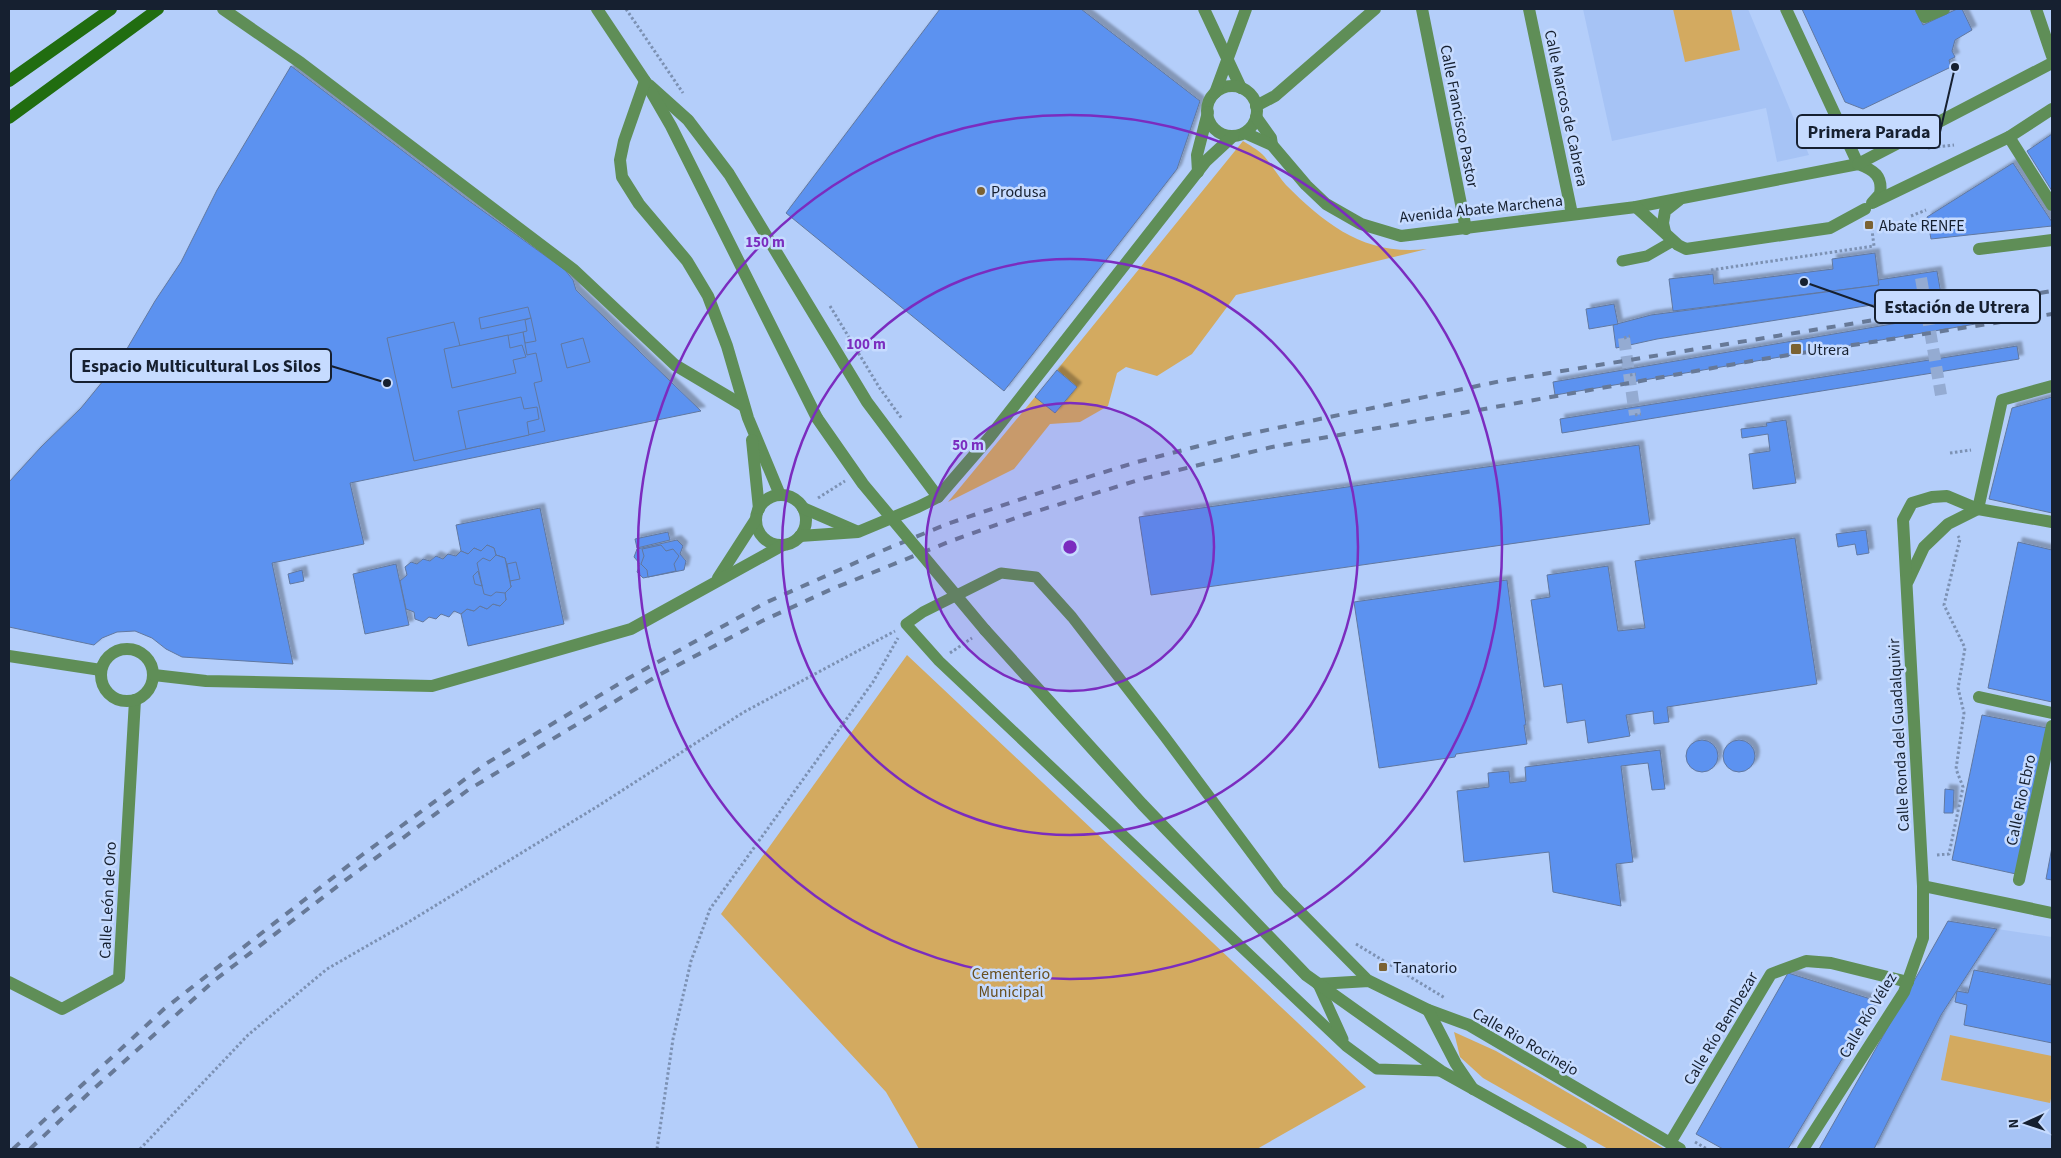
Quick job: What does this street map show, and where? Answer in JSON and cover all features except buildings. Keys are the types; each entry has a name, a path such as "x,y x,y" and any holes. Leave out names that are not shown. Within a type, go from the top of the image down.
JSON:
{"main road":[{"path":"9,118 158,9"},
{"path":"9,81 104,10"}],"street":[{"path":"223,9 302,63 574,270 675,365 746,412 780,495"},
{"path":"597,9 645,81 694,170 817,418 856,474 981,632 1306,975 1440,1071 1581,1149"},
{"path":"1204,9 1241,88 1251,95 1256,112"},
{"path":"1198,172 1197,155 1210,102 1246,9"},
{"name":"Calle Francisco Pastor","path":"1422,9 1466,229"},
{"name":"Calle Marcos de Cabrera","path":"1529,9 1572,214"},
{"path":"1786,9 1858,164 1875,172 1880,180 1880,194 1869,206"},
{"path":"1921,9 1925,17 1944,9"},
{"path":"2036,9 2052,56"},
{"path":"800,536 858,532 918,508 938,497 989,438 1212,155 1239,134 1251,128 1256,112 1373,10"},
{"name":"Avenida Abate Marchena","path":"1239,134 1272,145 1306,185 1326,204 1361,224 1401,236 1466,229 1682,199 1858,164 2052,63"},
{"path":"645,81 624,141 620,160 622,177 639,204 687,261 708,296 727,346 746,412 756,466 761,535 767,541 783,545"},
{"path":"645,81 688,120 729,174 866,402 938,497"},
{"path":"1215,93 1227,87 1241,88"},
{"path":"1636,206 1669,237 1686,249 1830,228 1869,206 2009,137 2052,109"},
{"path":"1208,112 1209,118 1216,129 1239,134"},
{"name":"Avenida Abate Marchena","path":"1256,112 1272,138 1272,145"},
{"path":"2009,137 2052,205"},
{"path":"1669,237 1663,223 1665,211 1672,204 1682,199"},
{"path":"1979,249 2052,240"},
{"path":"1978,509 2002,400 2052,386"},
{"path":"715,581 768,499 780,495 793,498 802,508 858,532"},
{"name":"Calle Ronda del Guadalquivir","path":"1923,886 1904,520 1912,503 1932,497 1947,496 1978,509"},
{"path":"154,675 206,681 432,686 631,629 715,581 783,545 796,541 806,522 802,508"},
{"path":"1906,583 1924,548 1948,524 1978,509 2052,522"},
{"path":"125,648 134,649 142,653 148,659 154,675 148,691 135,700 120,700 107,692 101,678 101,670 104,662 110,655 125,648"},
{"path":"9,656 101,670"},
{"path":"1979,697 2052,713"},
{"name":"Calle León de Oro","path":"9,982 62,1009 119,978 135,700"},
{"name":"Calle Rio Ebro","path":"2019,880 2052,726"},
{"path":"1923,886 2052,913"},
{"name":"Calle Río Vélez","path":"1803,1149 1904,992 1923,938 1923,886"},
{"name":"Calle Río Bembezar","path":"1675,1146 1771,974 1806,961 1831,963 1908,982"},
{"name":"Calle Rio Rocinejo","path":"1318,984 1369,981 1428,1010 1469,1025 1675,1146"},
{"path":"1428,1010 1456,1064 1473,1089"}],"lane":[{"path":"1622,261 1647,256 1669,237"},
{"path":"1369,981 1279,890 1113,669 1072,617 1036,577 1001,572 923,612 906,624 939,661 1346,1046 1377,1069 1440,1071"},
{"path":"1318,984 1346,1046"}],"path":[{"path":"626,9 685,95"},
{"path":"1925,140 1923,143 1927,148 1960,143"},
{"path":"1911,216 1926,210"},
{"path":"827,302 878,387 904,422"},
{"path":"1624,338 1630,336"},
{"path":"1630,375 1636,374"},
{"path":"1635,415 1641,414"},
{"path":"1950,453 1971,450"},
{"path":"802,508 856,474"},
{"path":"140,1149 248,1035 327,969 407,923 565,826 744,712 906,624"},
{"path":"657,1149 675,1029 691,961 710,908 872,682 906,624"},
{"path":"939,661 981,632"}],"shaded area":[{"path":"1583,9 1748,9 1809,155 1777,162 1766,108 1612,141"},
{"path":"1997,929 2052,937 2052,1149 1874,1149 1941,1016"}],"green space":[{"path":"1673,9 1731,9 1740,50 1685,62"},
{"path":"1243,141 1262,154 1286,185 1301,200 1349,235 1366,243 1385,248 1405,250 1427,249 1236,295 1192,354 1157,376 1126,367 1117,373 1108,406 1080,422 1050,424 1014,469 948,502 1035,397 1055,413 1077,387 1057,370"},
{"name":"Cementerio Municipal","path":"907,655 1366,1087 1257,1149 919,1149 886,1092 721,914"},
{"path":"1454,1032 1496,1051 1665,1149 1608,1149 1483,1078 1460,1057"},
{"path":"1950,1035 2052,1056 2052,1094 2050,1103 1941,1080"}],"tunnel":[{"path":"1921,278 1941,395"},
{"path":"1624,338 1635,415"}],"railway":[{"path":"13,1149 164,1009 362,855 487,763 627,679 765,603 884,550 947,524 1072,482 1137,462 1234,437 1501,381 2052,291"},
{"path":"30,1149 89,1093 215,980 468,790 657,676 762,621 832,589 951,541 1024,515 1142,479 1272,447 1763,359 2052,314"}],"place":[{"name":"Primera Parada","path":"1955,67"},
{"name":"Produsa","path":"981,191"},
{"name":"Abate RENFE","path":"1869,225"},
{"name":"Estación de Utrera","path":"1804,282"},
{"name":"Utrera","path":"1796,349"},
{"name":"Espacio Multicultural Los Silos","path":"387,383"},
{"name":"Tanatorio","path":"1383,967"}]}
